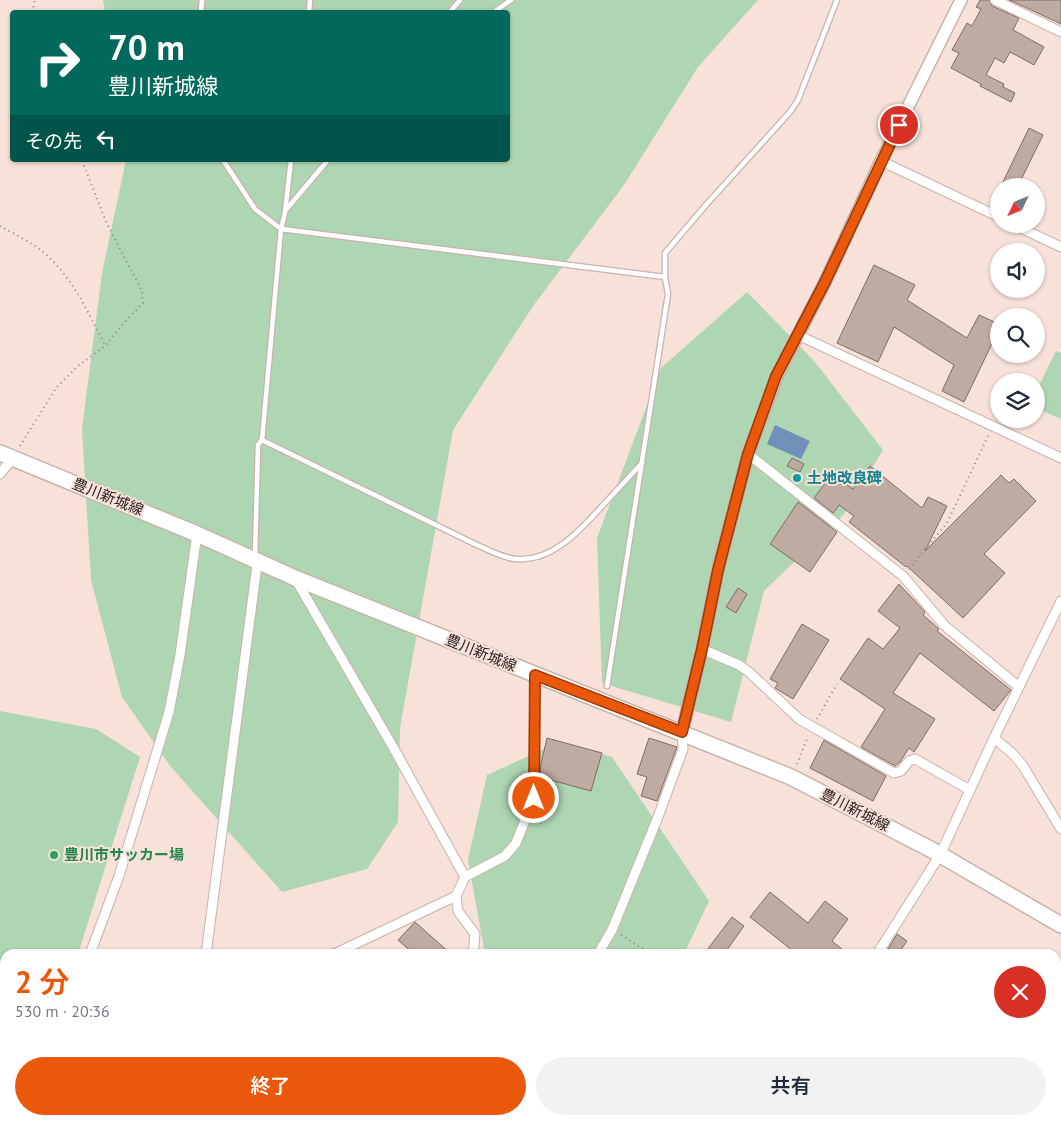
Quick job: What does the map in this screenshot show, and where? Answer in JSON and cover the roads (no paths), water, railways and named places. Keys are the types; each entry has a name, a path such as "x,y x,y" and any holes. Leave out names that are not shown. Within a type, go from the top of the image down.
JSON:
{"main road":[{"name":"豊川新城線","path":"6,455 197,534 295,578 791,777 940,856 1061,925"}],"street":[{"path":"601,949 612,930 658,817 683,748 682,732 702,649 718,570 748,454 776,376 825,282 881,161 961,0"},
{"path":"995,0 1061,32"},
{"path":"881,161 990,213"},
{"path":"1031,233 1061,247"},
{"path":"798,335 1061,458"},
{"path":"748,454 903,576 944,625 1019,687"},
{"path":"0,474 6,455"},
{"path":"92,949 119,876 169,712 180,655 197,534"},
{"path":"207,949 256,565 254,561"},
{"path":"295,578 393,747 465,877"},
{"path":"880,949 940,856 994,738 1061,601"},
{"path":"702,649 739,665 750,672 799,719 894,773 901,772 909,761 915,759 970,790"},
{"path":"474,949 475,934 458,911 456,896 465,877 504,856 516,844 534,798 535,675"},
{"path":"994,738 1013,754 1023,766 1061,829"},
{"path":"345,949 456,896"}],"lane":[{"path":"452,10 460,0"},
{"path":"497,10 511,0"},
{"path":"607,686 668,294 665,277 665,253 790,112 798,100 837,0"},
{"path":"224,162 255,209 281,229 665,277"},
{"path":"254,561 258,445 262,440 281,229 285,212 291,162"},
{"path":"285,212 326,162"},
{"path":"262,440 479,546 501,556 516,559 530,558 549,552 578,533 643,462"}],"water":[{"path":"775,425 810,441 801,459 767,444"}],"place":[{"name":"土地改良碑","path":"797,478"},
{"name":"豊川市サッカー場","path":"54,855"}]}
